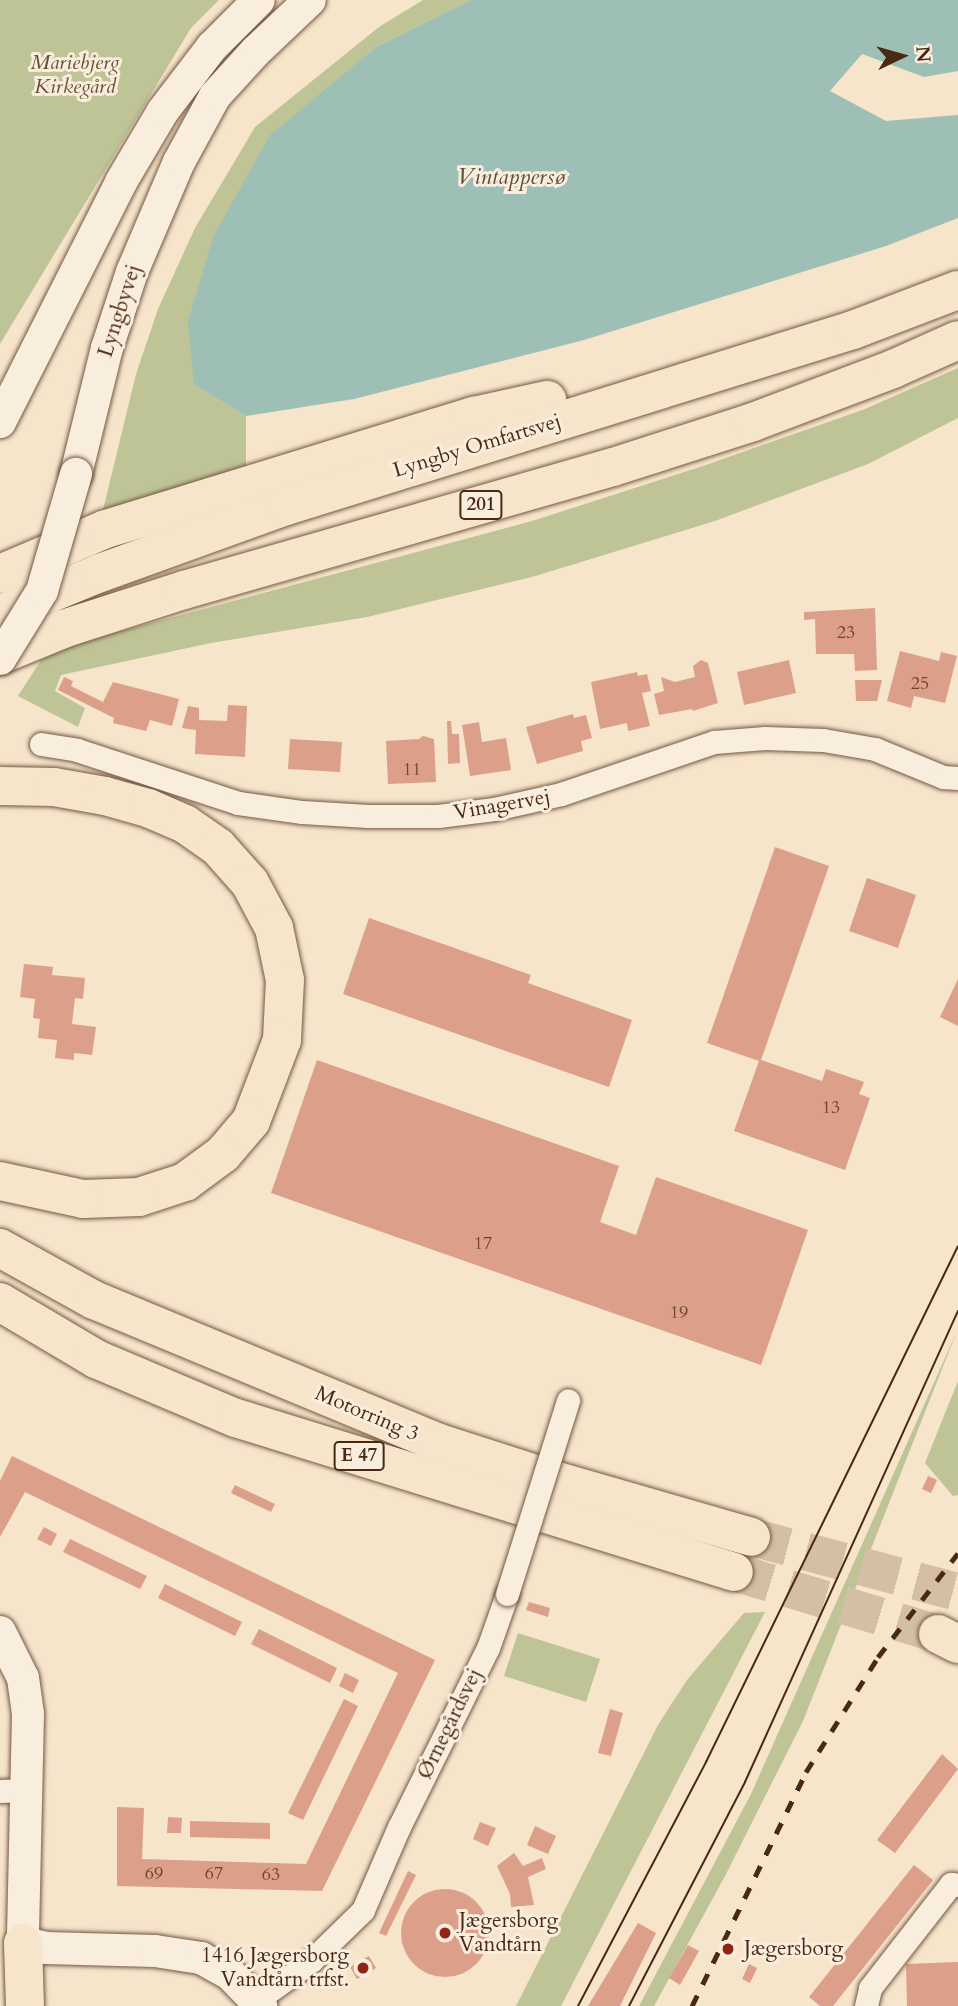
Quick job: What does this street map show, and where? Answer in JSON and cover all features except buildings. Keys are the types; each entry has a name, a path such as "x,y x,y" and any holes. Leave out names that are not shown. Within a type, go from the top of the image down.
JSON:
{"highway":[{"name":"Lyngby Omfartsvej","path":"0,614 100,573 286,506 853,330 958,290"},
{"path":"0,574 106,529 474,416 853,330"},
{"name":"201","path":"0,657 63,629 184,590 613,467 753,422 893,369 958,341"},
{"path":"0,786 54,786 148,808 185,824 218,847 250,883 274,928 285,980 282,1040 251,1122 223,1154 186,1182 139,1197 83,1199 0,1181"},
{"name":"Motorring 3","path":"0,1248 94,1300 439,1443 751,1537"},
{"name":"Motorring 3","path":"0,1302 96,1359 236,1418 734,1572"},
{"path":"0,1327 50,1350 96,1359"},
{"path":"11,1940 25,2006"}],"street":[{"path":"0,422 121,182 163,111 212,47 259,0"},
{"name":"Lyngbyvej","path":"0,657 42,591 76,474 107,348 132,272 179,162 215,96 256,51 310,0"},
{"name":"Vinagervej","path":"41,744 77,750 238,803 368,816 438,816 494,808 561,794 714,742 765,737 823,740 876,749 943,777 958,778"},
{"name":"Ørnegårdsvej","path":"11,1940 47,1948 155,1951 201,1958 230,1974 259,2003 310,1961 363,1910 399,1827 488,1648 568,1400"},
{"path":"0,1632 23,1678 28,1714 13,1790 11,1940"},
{"path":"866,2006 870,1988 951,1884 958,1885"}],"green space":[{"name":"Mariebjerg Kirkegård","path":"0,0 219,0 191,28 0,344"},
{"path":"423,0 471,0 378,46 194,385 246,416 246,469 102,514 136,374 158,309 195,228 255,127 379,27"},
{"path":"958,368 958,418 868,464 715,521 532,577 367,617 211,643 61,675 55,691 85,708 78,727 18,696 41,660 80,642 532,521 706,465 865,409"},
{"path":"957,1331 803,1721 725,1876 654,2006 639,2006 751,1794"},
{"path":"958,1381 958,1495 953,1496 925,1463"},
{"path":"765,1612 561,2006 516,2006 658,1725 687,1680 744,1613"},
{"path":"518,1633 600,1659 586,1702 504,1676"}],"water":[{"name":"Vintappersø","path":"471,0 958,0 958,71 924,77 862,54 830,91 886,121 958,115 958,218 886,246 584,340 354,399 246,416 194,385 188,321 214,235 270,135 378,46"}],"tunnel":[{"path":"751,1537 958,1592"},
{"path":"734,1572 938,1634"}],"tram line":[{"path":"578,2006 706,1762 958,1246"},
{"path":"629,2006 745,1782 958,1311"}],"railway":[{"path":"692,2006 806,1772 878,1657 958,1553"}],"place":[{"name":"Jægersborg Vandtårn","path":"445,1933"},
{"name":"Jægersborg","path":"728,1949"},
{"name":"1416 Jægersborg Vandtårn trfst.","path":"363,1968"}]}
